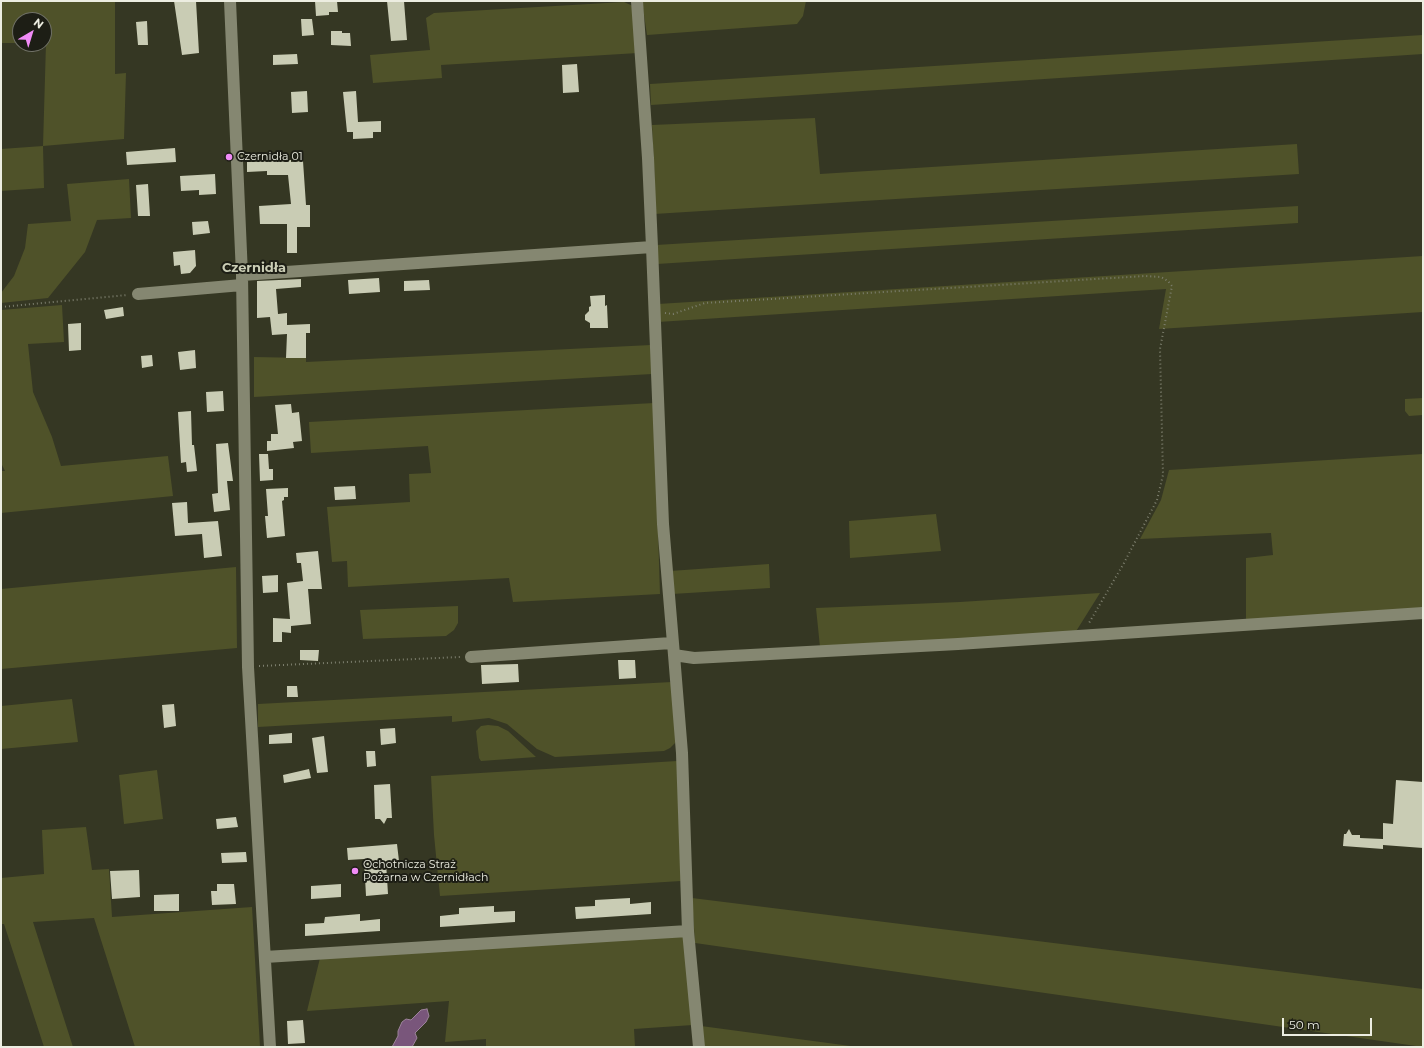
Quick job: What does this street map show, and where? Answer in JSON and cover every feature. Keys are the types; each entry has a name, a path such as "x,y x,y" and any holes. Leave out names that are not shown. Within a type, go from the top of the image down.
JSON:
{"street":[{"path":"230,1 242,280 248,667 270,1047"},
{"path":"637,1 648,158 663,524 682,753 688,931 699,1047"},
{"path":"138,294 242,280 652,247"},
{"path":"471,656 673,649 694,658 958,644 1423,613"},
{"path":"265,957 688,931"}],"path":[{"path":"655,312 673,314 705,303 1137,277 1161,277 1168,281 1172,286 1160,349 1163,475 1157,500 1132,549 1081,636"},
{"path":"1,307 138,294"},
{"path":"248,667 471,656"}],"green space":[{"path":"1,1 115,1 115,74 126,73 124,139 43,146 46,52 52,52 52,12 12,12 12,43 1,43"},
{"path":"642,1 806,1 803,16 797,24 647,35"},
{"path":"624,2 633,6 638,53 441,65 442,78 373,83 370,55 430,50 426,18 434,13"},
{"path":"1423,35 1423,54 651,105 650,84"},
{"path":"815,118 820,174 1297,144 1299,174 654,214 655,185 652,125"},
{"path":"43,146 44,188 1,191 1,149"},
{"path":"129,179 131,218 97,220 85,252 48,298 1,303 1,293 14,276 25,248 28,224 71,221 67,184"},
{"path":"1298,206 1298,223 657,264 656,245"},
{"path":"1423,256 1423,312 1159,329 1166,289 658,322 658,304"},
{"path":"62,305 64,342 28,344 33,392 52,437 61,466 168,456 173,496 1,513 1,471 5,471 1,463 1,310"},
{"path":"651,345 652,374 254,397 254,357 306,358 306,362"},
{"path":"1423,398 1423,415 1409,416 1405,411 1405,399"},
{"path":"654,403 660,594 513,602 509,578 348,587 347,561 332,562 327,507 410,502 409,474 431,473 428,446 311,453 309,422"},
{"path":"1423,454 1423,609 1246,621 1246,558 1273,555 1271,533 1140,539 1161,500 1169,470"},
{"path":"936,514 941,551 850,558 849,521"},
{"path":"769,564 770,588 672,594 670,571"},
{"path":"236,567 237,648 1,669 1,589"},
{"path":"1100,593 1075,633 820,647 816,608 960,602"},
{"path":"458,606 458,623 454,630 446,636 363,639 360,610"},
{"path":"672,682 676,742 664,751 555,757 537,749 507,724 489,718 452,722 452,716 258,727 258,704"},
{"path":"72,699 78,742 1,749 1,706"},
{"path":"481,726 498,726 508,731 536,757 481,761 479,758 476,731"},
{"path":"677,761 681,881 440,896 434,835 431,776"},
{"path":"157,770 163,819 124,824 119,775"},
{"path":"86,827 92,870 109,869 112,917 252,907 260,1047 135,1047 94,918 33,922 73,1047 44,1047 4,924 1,924 1,878 44,874 42,830"},
{"path":"692,898 1423,989 1423,1047 695,943"},
{"path":"684,936 693,1025 634,1029 635,1047 486,1047 486,1039 445,1042 449,1001 307,1011 320,958"},
{"path":"701,1026 858,1047 703,1047"}],"shaded area":[{"path":"427,1009 429,1016 426,1022 415,1033 417,1038 412,1047 392,1047 398,1036 398,1031 402,1022 406,1019 411,1020 421,1010"}],"building":[{"path":"174,1 196,1 199,53 182,55"},
{"path":"315,1 337,1 338,12 329,12 329,15 316,16"},
{"path":"387,1 404,1 407,40 391,41"},
{"path":"301,19 312,19 314,35 302,36"},
{"path":"147,21 148,45 138,45 136,22"},
{"path":"331,31 350,33 351,46 331,45"},
{"path":"297,54 298,64 273,65 273,55"},
{"path":"577,64 579,92 563,93 562,65"},
{"path":"307,91 308,112 292,113 291,92"},
{"path":"356,91 358,122 381,121 381,132 373,132 373,138 353,139 353,132 347,132 343,92"},
{"path":"175,148 176,162 127,165 126,152"},
{"path":"291,160 291,162 303,161 306,205 310,205 310,227 297,227 297,253 287,253 287,224 260,224 259,206 291,204 288,175 267,175 267,171 247,172 247,162"},
{"path":"215,174 216,194 199,195 199,190 181,191 180,176"},
{"path":"148,184 150,216 138,216 136,185"},
{"path":"208,221 210,233 193,235 192,222"},
{"path":"195,250 196,266 190,273 181,274 180,265 174,266 173,252"},
{"path":"379,278 380,292 349,294 348,280"},
{"path":"301,279 301,287 276,289 278,314 287,313 287,325 310,324 310,333 306,333 306,358 286,358 287,334 272,335 270,317 257,318 257,281"},
{"path":"429,280 430,290 404,291 404,281"},
{"path":"605,295 608,328 590,328 590,323 585,320 585,315 591,306 590,296"},
{"path":"123,307 124,316 106,319 104,310"},
{"path":"81,323 81,350 69,351 68,324"},
{"path":"195,350 196,368 180,370 178,352"},
{"path":"152,355 153,366 142,368 141,356"},
{"path":"223,391 224,411 207,412 206,392"},
{"path":"291,404 292,413 299,412 302,441 293,442 294,448 267,451 267,441 271,441 271,434 278,434 275,405"},
{"path":"191,411 192,445 194,445 197,471 187,472 186,462 181,463 178,412"},
{"path":"228,443 233,481 227,481 230,510 214,512 212,494 218,493 216,444"},
{"path":"259,454 268,454 269,469 273,469 273,480 260,481"},
{"path":"355,486 356,499 335,500 334,487"},
{"path":"288,488 288,497 284,497 284,500 282,501 285,536 267,538 265,516 268,516 266,489"},
{"path":"187,502 188,523 218,521 222,556 204,558 202,534 175,536 172,503"},
{"path":"318,551 322,589 308,589 311,624 291,626 291,633 282,632 282,642 273,642 273,618 290,619 287,583 303,581 301,563 297,563 296,553"},
{"path":"278,575 278,592 263,593 262,576"},
{"path":"300,650 319,650 318,661 300,660"},
{"path":"618,660 635,660 636,678 619,679"},
{"path":"518,664 519,682 482,684 481,665"},
{"path":"287,686 297,686 298,697 287,697"},
{"path":"174,704 176,726 164,728 162,705"},
{"path":"395,728 396,743 381,745 380,729"},
{"path":"292,733 292,743 269,744 269,735"},
{"path":"324,736 328,772 317,773 312,738"},
{"path":"366,751 375,751 376,766 367,767"},
{"path":"309,769 311,778 284,783 283,775"},
{"path":"1396,780 1423,782 1423,848 1383,845 1383,849 1343,846 1344,834 1346,834 1349,829 1352,835 1360,835 1360,838 1383,839 1383,823 1393,824"},
{"path":"390,784 392,818 387,818 384,824 380,819 375,819 374,785"},
{"path":"236,817 238,827 217,829 216,819"},
{"path":"397,844 399,861 386,862 388,894 366,896 364,859 348,860 347,848"},
{"path":"246,852 247,862 222,863 221,853"},
{"path":"139,870 140,897 112,899 110,871"},
{"path":"217,884 234,884 236,904 212,905 211,891 217,891"},
{"path":"341,884 341,897 311,899 311,886"},
{"path":"179,894 179,911 154,911 154,895"},
{"path":"630,898 630,904 651,902 651,914 576,919 575,907 595,906 595,900"},
{"path":"494,906 494,912 515,911 515,922 440,927 440,916 459,914 459,908"},
{"path":"360,914 360,921 380,919 380,931 305,936 305,924 324,923 325,917"},
{"path":"303,1020 305,1043 288,1044 287,1021"}],"place":[{"name":"Czernidła 01","path":"229,157"},
{"name":"Ochotnicza Straż Pożarna w Czernidłach","path":"355,871"}],"district":[{"name":"Czernidła","path":"254,268"}]}
